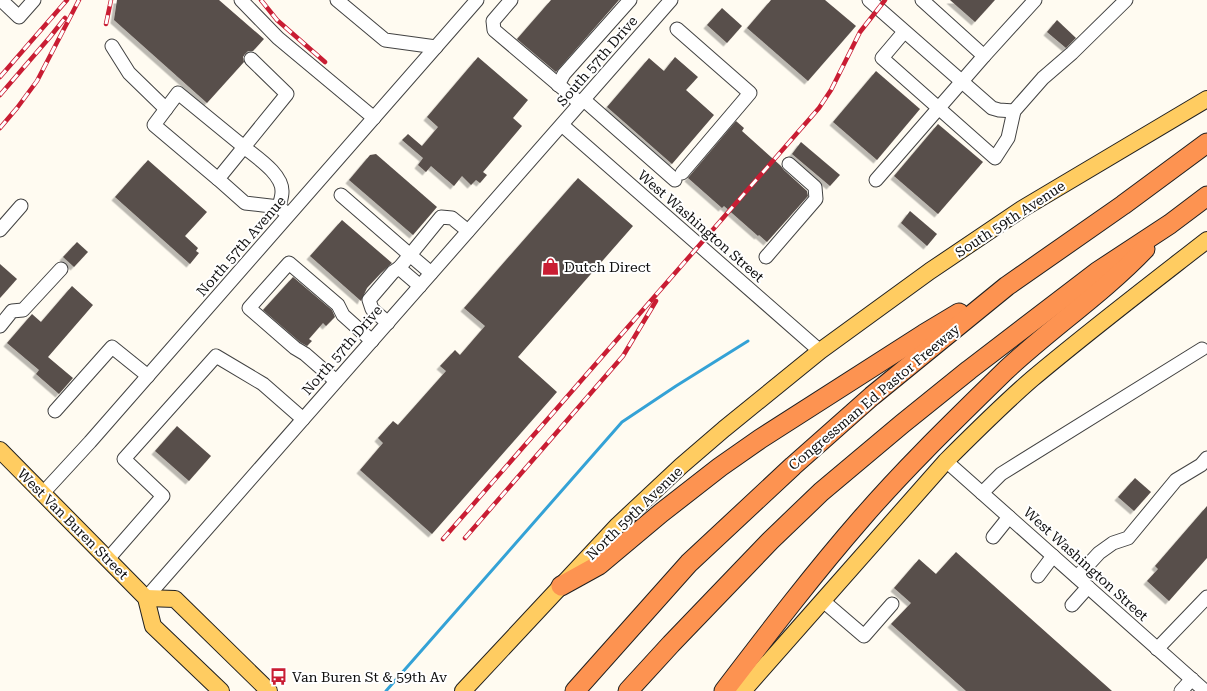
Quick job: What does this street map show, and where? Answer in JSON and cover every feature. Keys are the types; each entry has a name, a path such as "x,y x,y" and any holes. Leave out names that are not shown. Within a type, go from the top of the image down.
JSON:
{"highway":[{"name":"Congressman Ed Pastor Freeway","path":"575,691 689,563 793,466 872,396 1007,286 1123,205 1207,143"},
{"path":"628,691 676,638 764,547 821,492 902,424 976,365 1097,272 1170,224 1207,196"},
{"path":"724,691 802,590 862,518 900,476 1008,369 1127,268 1170,224"},
{"path":"561,586 599,564 720,467 760,439 924,334 1007,286"}],"main road":[{"name":"South 59th Avenue","path":"820,351 930,271 1022,209 1207,98"},
{"path":"743,691 946,460 992,415 1033,378 1207,240"},
{"name":"North 59th Avenue","path":"463,691 618,525 681,466 820,351"},
{"name":"West Van Buren Street","path":"0,450 146,598"},
{"path":"221,691 153,626 146,598 175,599 269,691"}],"street":[{"path":"1,0 19,17 34,0"},
{"path":"241,0 278,38 374,118"},
{"path":"337,0 385,40 436,47"},
{"name":"North 57th Avenue","path":"43,493 90,442 289,216 477,0"},
{"path":"511,0 493,21 494,30 558,85 678,176 750,93 677,29"},
{"path":"558,85 564,74 630,0"},
{"name":"South 57th Drive","path":"562,124 671,0"},
{"path":"869,0 992,108 1014,111"},
{"path":"922,0 984,56"},
{"path":"876,180 1035,0"},
{"path":"904,32 882,58 995,158 1008,138 1014,111 1042,78 1072,53 1126,0"},
{"path":"112,46 129,73 166,109"},
{"path":"218,179 287,94 251,59"},
{"path":"279,207 282,190 277,176 263,162 178,93 154,125 245,203 279,207 289,216"},
{"name":"West Washington Street","path":"562,124 820,351"},
{"name":"North 57th Drive","path":"146,598 562,124"},
{"path":"766,257 816,199 815,187 789,164"},
{"path":"341,194 431,273"},
{"path":"0,230 21,206"},
{"path":"388,323 372,309 369,300 393,272 399,268 441,217 452,218 468,231"},
{"path":"336,381 249,308 289,263 338,305 343,315 372,341"},
{"path":"399,268 420,286"},
{"path":"0,326 12,311 23,310 61,269"},
{"path":"55,411 112,347 148,376"},
{"path":"982,493 1001,474 1202,349"},
{"path":"108,559 163,496 124,459 216,356 263,384 303,419"},
{"path":"1077,577 1099,553 1113,543 1128,538 1176,480 1201,465 1207,458"},
{"name":"West Washington Street","path":"946,460 1205,691"},
{"path":"993,537 1009,517"},
{"path":"1038,576 1053,556"},
{"path":"1072,606 1088,587"},
{"path":"1157,649 1207,597"},
{"path":"822,600 864,636 892,604"},
{"path":"1181,691 1192,679"}],"building":[{"path":"117,0 219,0 264,39 253,51 248,51 245,54 243,57 244,62 207,103 114,20"},
{"path":"551,0 619,0 556,72 517,39"},
{"path":"771,0 825,0 856,26 808,81 747,28"},
{"path":"950,0 995,0 975,22"},
{"path":"722,8 742,26 727,43 707,25"},
{"path":"1057,20 1076,38 1066,48 1047,32"},
{"path":"478,57 528,100 513,118 522,126 483,172 487,175 480,183 476,180 471,185 462,176 454,186 431,166 426,172 418,165 423,158 402,140 408,134 422,146 438,127 427,117"},
{"path":"675,57 698,77 686,90 714,115 672,164 607,107 649,58 664,71"},
{"path":"876,71 920,109 877,160 833,122"},
{"path":"736,121 744,128 742,131 807,191 808,196 767,242 724,206 722,208 688,178"},
{"path":"938,124 983,162 938,214 894,176"},
{"path":"801,142 840,175 830,186 792,154"},
{"path":"376,154 437,207 413,235 349,180 370,155"},
{"path":"148,160 207,212 185,236 198,248 196,251 199,253 190,264 115,197"},
{"path":"578,178 633,226 518,357 557,392 432,534 360,470 383,443 378,438 393,421 398,425 446,371 440,366 455,350 460,355 485,326 464,308"},
{"path":"910,211 937,234 927,246 901,223"},
{"path":"342,220 392,263 367,288 361,301 310,256"},
{"path":"77,242 88,252 74,267 63,257"},
{"path":"0,264 17,279 0,298"},
{"path":"293,277 332,310 335,317 326,326 323,323 309,339 312,341 307,346 300,342 263,310"},
{"path":"72,286 93,305 48,357 73,378 59,394 36,374 39,370 7,343 32,314 41,322"},
{"path":"177,426 211,456 189,481 155,451"},
{"path":"1135,478 1151,492 1134,511 1118,497"},
{"path":"1207,506 1207,558 1169,601 1147,581 1158,569 1155,566"},
{"path":"956,552 1112,691 966,691 891,624 911,603 894,588 919,559 936,574"}],"waterway":[{"path":"386,691 622,422 748,341"}],"railway":[{"path":"0,77 67,0"},
{"path":"0,128 37,81 79,0"},
{"path":"106,24 111,0"},
{"path":"261,0 277,20 325,62"},
{"path":"443,539 819,108 831,90 860,32 885,0"},
{"path":"0,95 65,18"},
{"path":"465,538 623,356 656,301"}],"place":[{"name":"Dutch Direct","path":"551,267"},
{"name":"Van Buren St & 59th Av","path":"279,677"}]}
